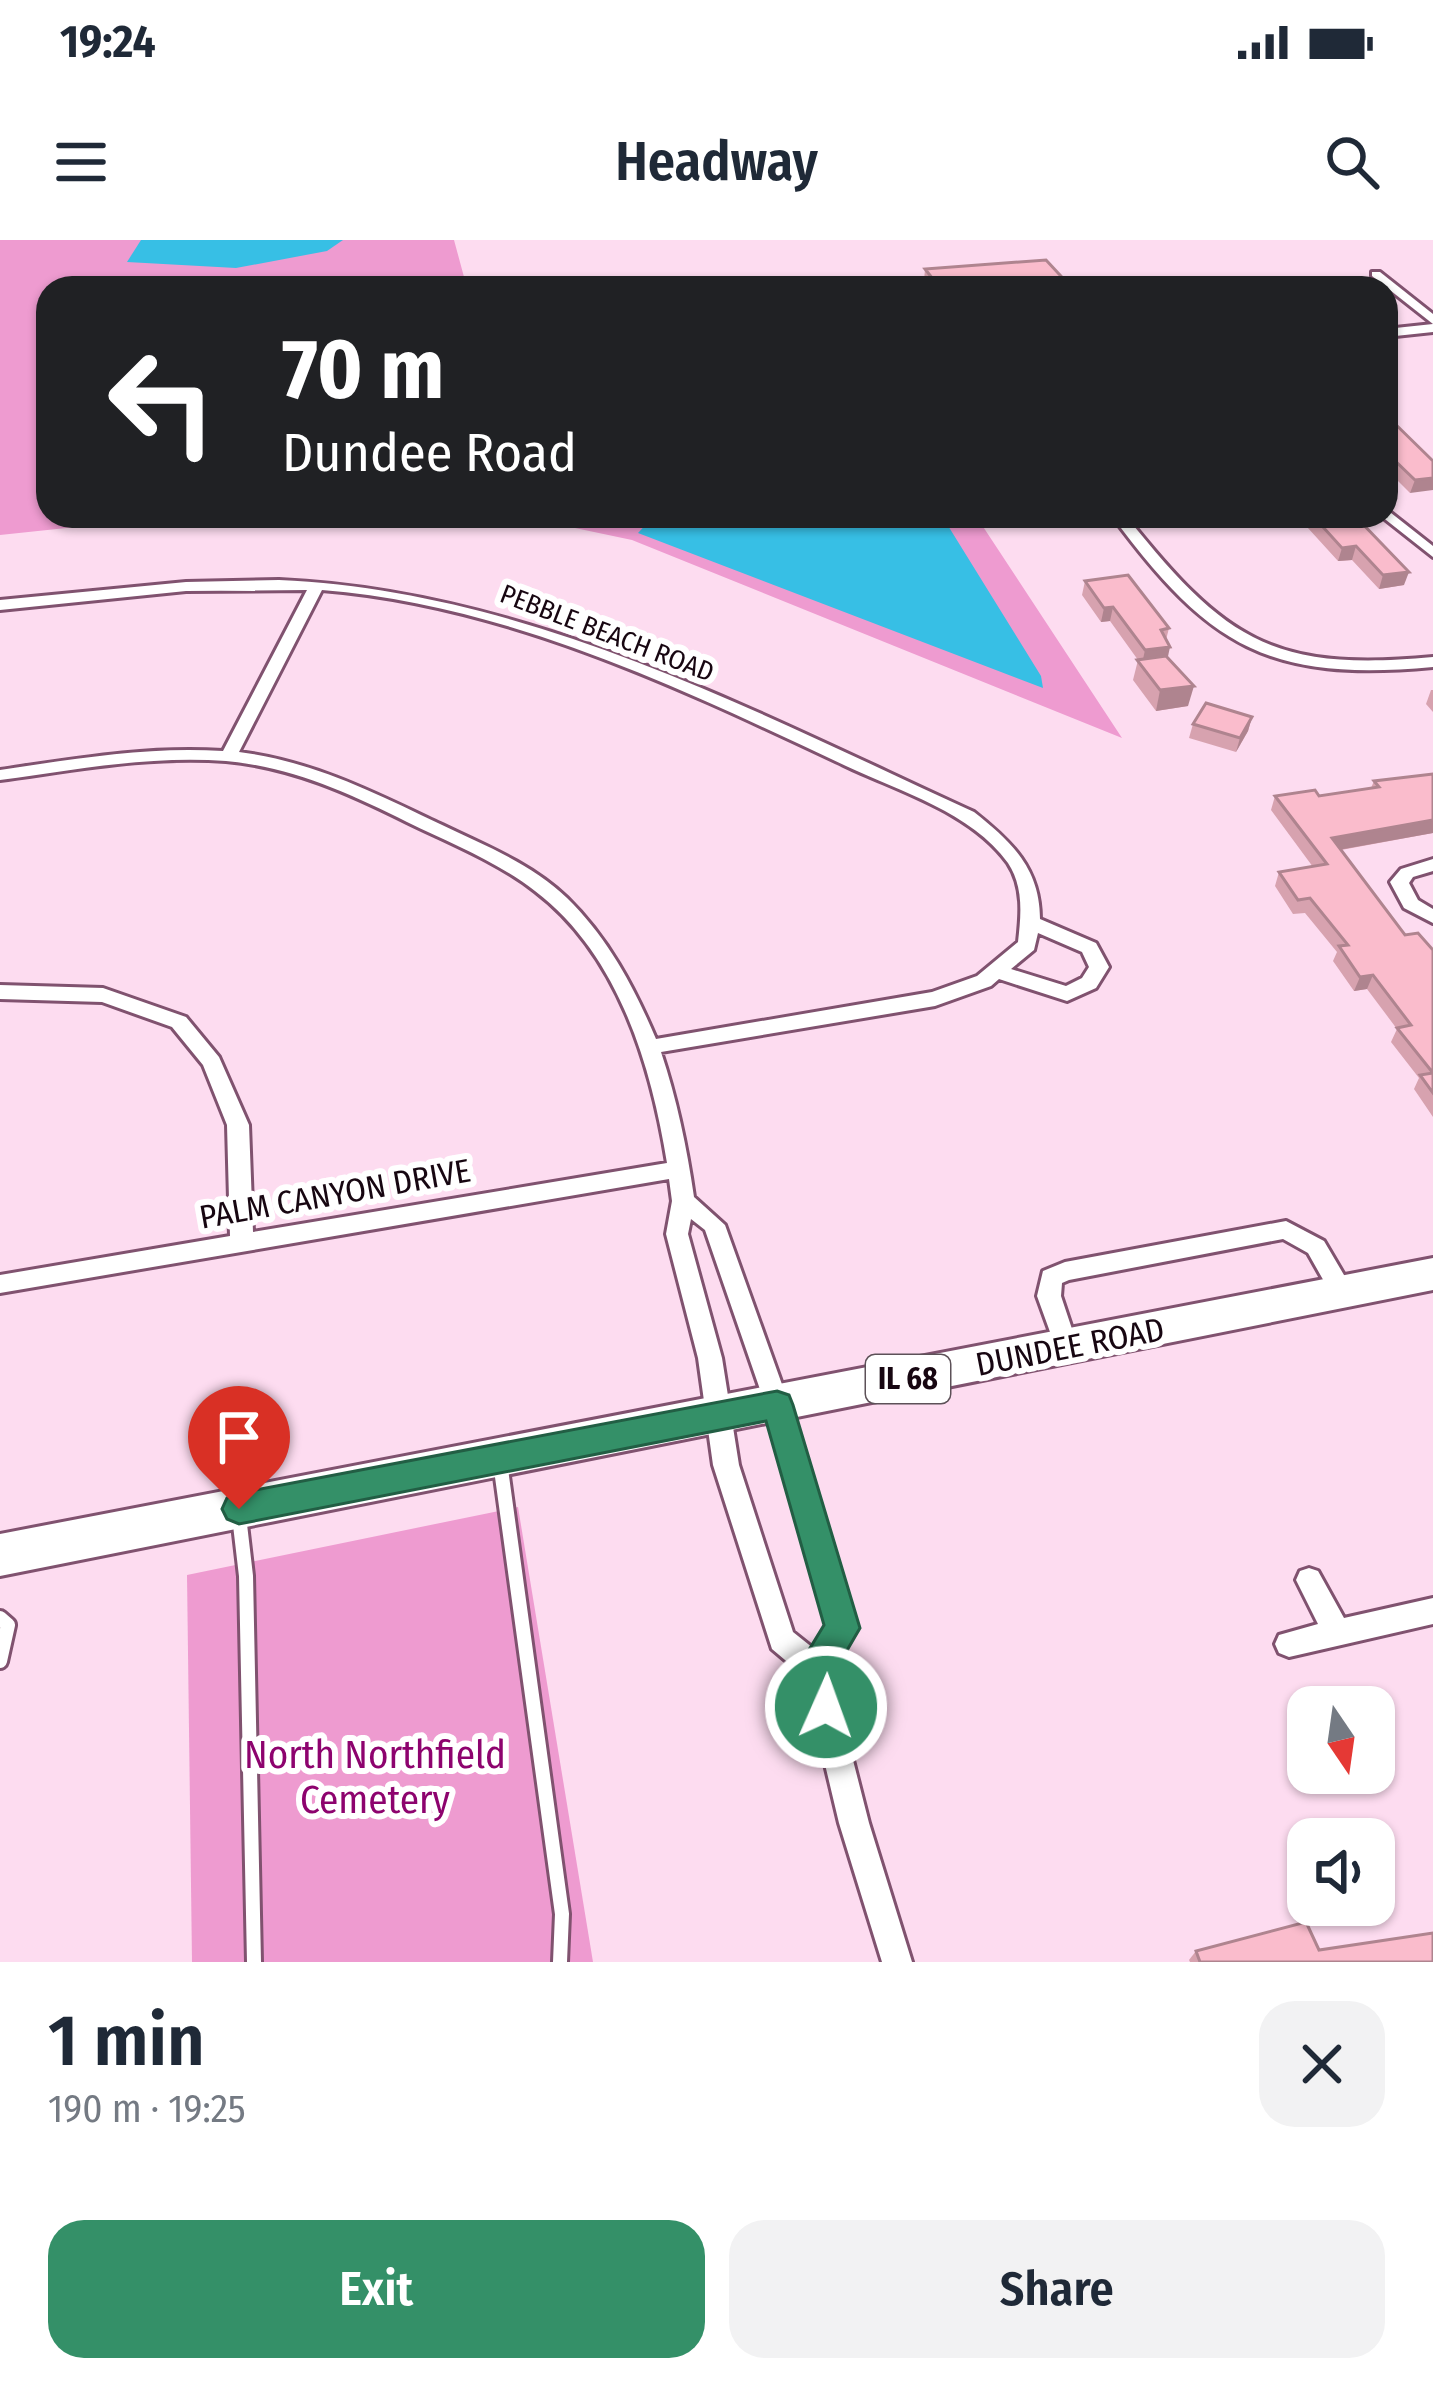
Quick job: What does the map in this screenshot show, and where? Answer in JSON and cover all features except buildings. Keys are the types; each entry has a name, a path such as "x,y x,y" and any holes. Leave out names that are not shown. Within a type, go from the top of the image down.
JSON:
{"main road":[{"name":"DUNDEE ROAD","path":"0,1555 1433,1274"}],"street":[{"path":"1398,293 1433,324"},
{"path":"1398,331 1433,324"},
{"path":"1398,523 1433,553"},
{"path":"1129,528 1199,606 1273,658 1347,671 1433,662"},
{"path":"229,756 316,586"},
{"name":"PEBBLE BEACH ROAD","path":"0,605 148,588 316,586 427,600 510,620 968,817 1012,850 1034,903 1031,923"},
{"path":"1260,676 1273,658"},
{"path":"0,775 151,756 229,756 296,767 357,789 501,862 559,901 610,963 650,1047 681,1169 683,1201 676,1234 710,1358 715,1416 782,1640 816,1668 854,1823 897,1962"},
{"path":"1433,865 1407,873 1399,882 1411,904 1433,917"},
{"path":"650,1047 935,999 984,981 997,971 1027,945 1031,923 1089,948 1100,968 1090,983 1067,994 997,971"},
{"path":"0,992 103,995 179,1022 212,1062 238,1125 242,1243"},
{"name":"PALM CANYON DRIVE","path":"0,1285 681,1169"},
{"path":"683,1201 714,1225 777,1405 842,1628 816,1668"},
{"path":"1066,1347 1049,1296 1051,1278 1065,1271 1286,1231 1316,1247 1342,1292"},
{"path":"1309,1580 1337,1633"},
{"path":"1289,1644 1433,1611"}],"lane":[{"path":"500,1459 562,1915 560,1962"},
{"path":"239,1509 246,1576 254,1962"},
{"path":"0,1618 8,1625 0,1661"}],"green space":[{"path":"0,240 454,240 464,276 36,276 36,528 66,528 0,535"},
{"path":"575,528 984,528 1122,738 632,540"},
{"name":"North Northfield Cemetery","path":"518,1507 593,1962 192,1962 187,1575"}],"water":[{"path":"141,240 343,240 327,251 236,268 127,262"},
{"path":"643,528 949,528 1041,676 1043,688 638,533"}],"route":[{"path":"239,1509 777,1405 842,1628 816,1668 826,1707"}]}
